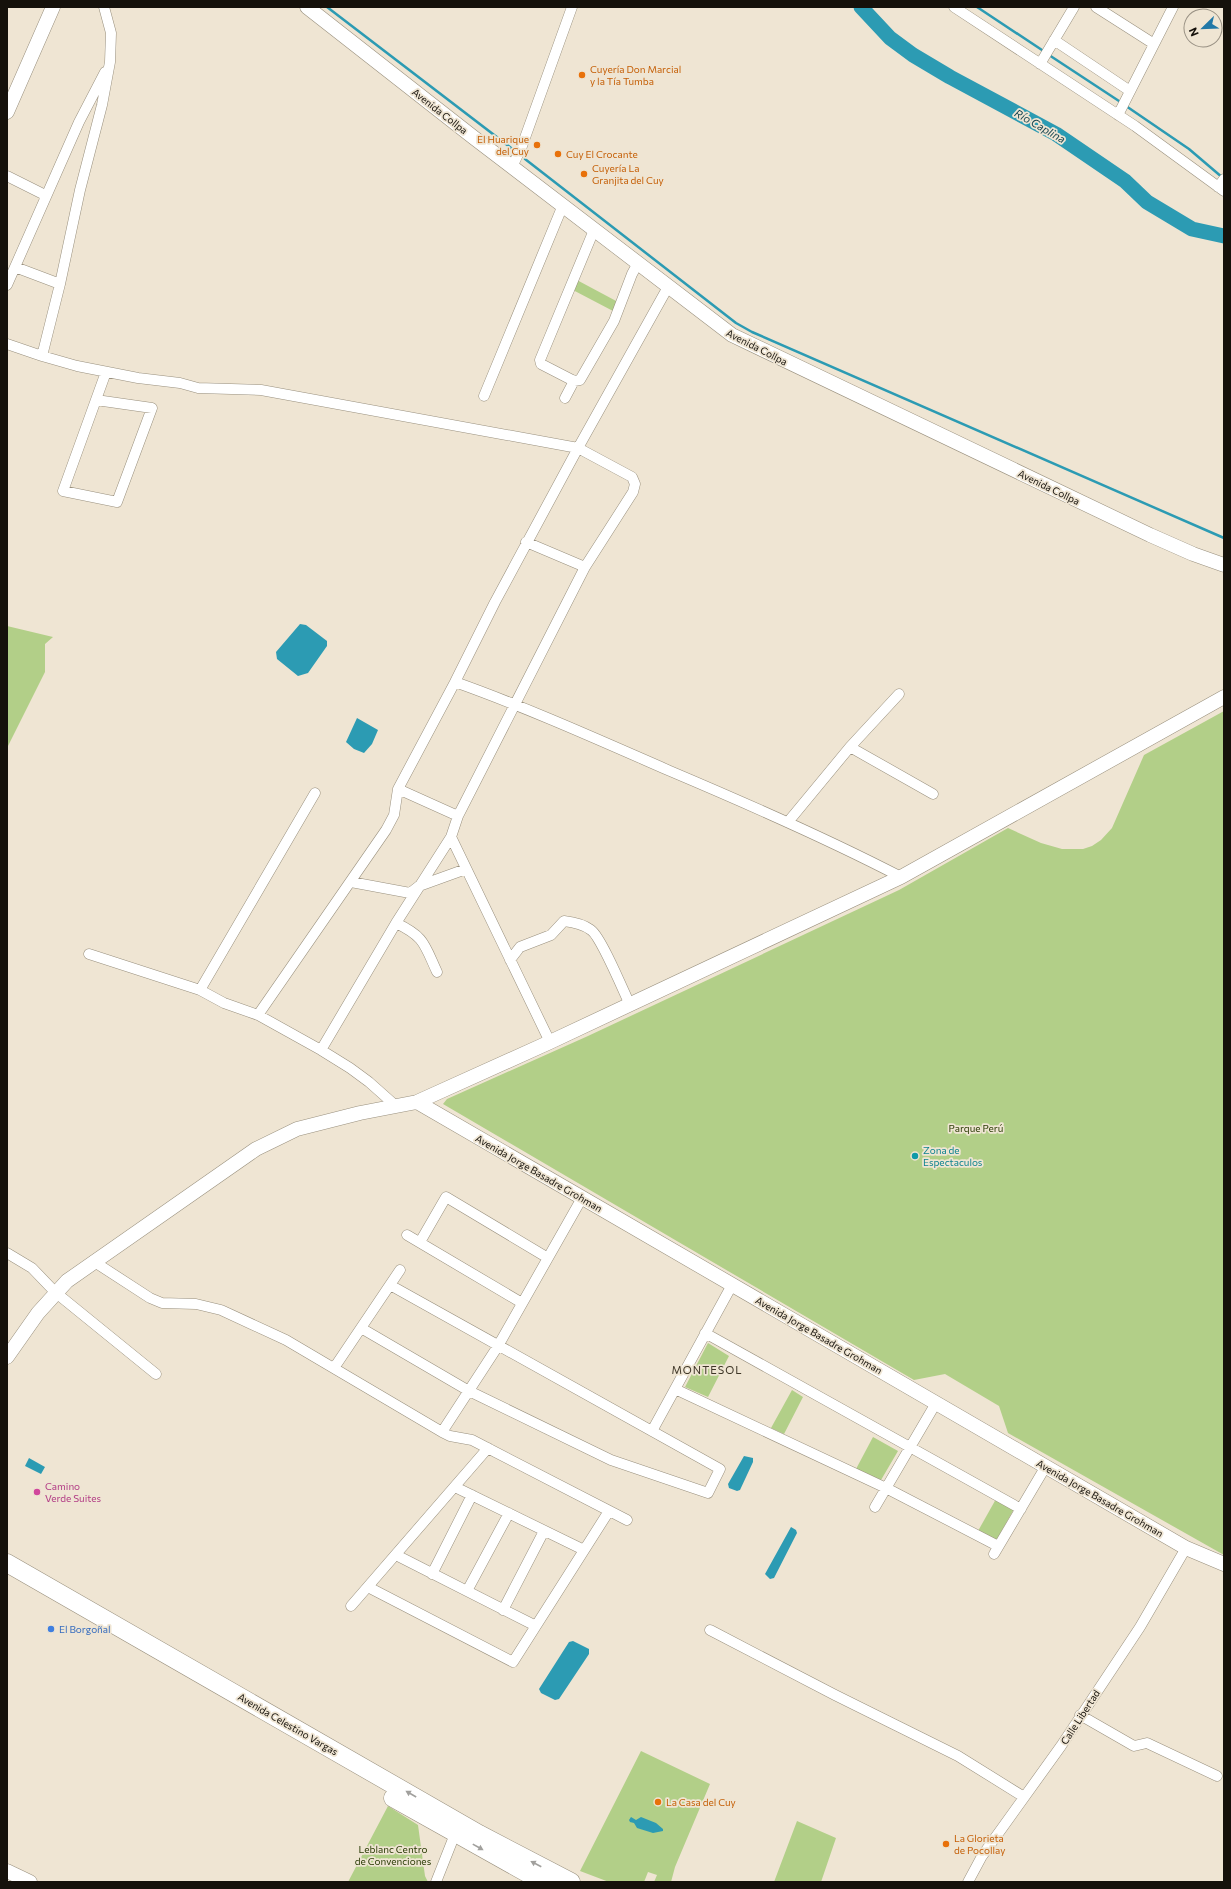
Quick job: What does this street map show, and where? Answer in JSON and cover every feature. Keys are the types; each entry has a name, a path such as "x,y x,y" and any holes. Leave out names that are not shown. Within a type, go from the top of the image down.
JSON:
{"highway":[{"name":"Avenida Celestino Vargas","path":"8,1569 435,1815 479,1834 571,1882"},
{"name":"Avenida Celestino Vargas","path":"435,1815 455,1834 543,1882"}],"main road":[{"path":"7,112 53,7"},
{"name":"Avenida Collpa","path":"307,7 716,324 750,345 1150,536 1224,565"},
{"path":"7,1357 38,1312 55,1292 80,1271 256,1149 297,1129 360,1113 417,1102 630,1005 901,877 1224,697"},
{"name":"Avenida Jorge Basadre Grohman","path":"417,1102 1186,1548 1224,1564"},
{"path":"7,1871 30,1882"}],"street":[{"path":"42,356 60,284 80,190 102,105 110,62 111,33 104,7"},
{"path":"512,167 522,146 572,7"},
{"path":"954,7 1044,57 1121,108 1182,159 1222,185"},
{"path":"1044,57 1074,7"},
{"path":"1096,7 1154,44"},
{"path":"1121,108 1173,7"},
{"path":"1054,40 1130,91"},
{"path":"7,285 45,195 79,122 110,62"},
{"path":"7,176 45,195"},
{"path":"484,396 562,206"},
{"path":"594,230 540,360 544,366 574,381 580,380 614,321 632,274 638,263"},
{"path":"15,267 60,284"},
{"path":"258,1015 386,830 394,814 398,789 455,682 526,542 668,287"},
{"path":"7,344 42,356 106,372 180,383 198,388 261,390 578,448 632,477 635,484 633,492 584,568 514,703 458,816 451,837 396,923 322,1050"},
{"path":"96,400 152,408 118,502 63,491 106,372"},
{"path":"565,398 574,381"},
{"path":"526,542 584,568"},
{"path":"455,682 514,703 788,822 901,877"},
{"path":"788,822 850,747 899,694"},
{"path":"850,747 933,794"},
{"path":"398,789 458,816"},
{"path":"200,990 315,793"},
{"path":"451,837 550,1042"},
{"path":"351,882 410,892 419,886 466,868"},
{"path":"510,960 520,947 544,939 564,921 574,922 585,926 596,934 630,1005"},
{"path":"396,923 413,932 421,939 437,972"},
{"path":"89,954 200,990 224,1003 258,1015 322,1050 369,1082 396,1106"},
{"path":"420,1242 446,1197 548,1258"},
{"path":"442,1432 470,1392 498,1346 582,1198"},
{"path":"407,1235 522,1304"},
{"path":"7,1253 32,1268 55,1292 156,1374"},
{"path":"93,1261 150,1298 162,1303 196,1304 221,1310 286,1340 442,1432 450,1436 472,1440 627,1520"},
{"path":"334,1368 400,1270"},
{"path":"361,1328 470,1392 611,1460 708,1492 720,1469 390,1285"},
{"path":"652,1431 732,1285"},
{"path":"705,1333 911,1446 1021,1509"},
{"path":"675,1389 886,1488 996,1550 1046,1466"},
{"path":"875,1507 936,1403"},
{"path":"351,1606 488,1448"},
{"path":"455,1487 584,1550"},
{"path":"432,1574 472,1495"},
{"path":"368,1587 513,1662 609,1510"},
{"path":"467,1591 509,1513"},
{"path":"503,1610 544,1531"},
{"name":"Calle Libertad","path":"968,1882 982,1856 1062,1746 1080,1715 1140,1627 1186,1548"},
{"path":"396,1555 536,1626"},
{"path":"710,1630 835,1695 958,1756 1024,1797"},
{"path":"1080,1715 1134,1746 1147,1743 1217,1776"},
{"path":"436,1882 455,1834"}],"green space":[{"path":"575,279 618,302 613,311 571,289"},
{"path":"7,626 53,637 45,644 45,672 7,748"},
{"name":"Parque Perú","path":"1224,711 1224,1555 1008,1433 999,1406 945,1374 914,1380 443,1104 447,1099 588,1036 899,890 1008,828 1041,843 1062,849 1083,849 1092,846 1101,840 1112,828 1144,755"},
{"path":"708,1343 729,1356 708,1397 685,1387"},
{"path":"792,1390 803,1397 784,1434 771,1428"},
{"path":"873,1437 898,1451 881,1480 856,1469"},
{"path":"996,1499 1014,1509 996,1541 978,1531"},
{"path":"641,1751 710,1784 675,1867 671,1882 654,1882 657,1875 648,1872 644,1882 609,1882 580,1871"},
{"name":"Leblanc Centro de Convenciones","path":"388,1806 418,1825 425,1876 428,1882 348,1882"},
{"path":"797,1821 836,1838 821,1882 774,1882"}],"water":[{"path":"300,624 306,625 327,641 327,646 308,673 298,676 277,659 276,652"},
{"path":"357,718 378,730 372,744 364,753 354,749 346,742"},
{"path":"744,1456 753,1458 753,1462 740,1490 737,1491 729,1488 728,1484"},
{"path":"29,1458 45,1467 41,1474 25,1466"},
{"path":"791,1527 796,1530 797,1533 774,1578 770,1579 765,1574"},
{"path":"573,1641 589,1649 589,1654 559,1699 555,1700 541,1693 539,1689 569,1642"},
{"path":"631,1817 636,1820 641,1817 656,1823 663,1829 663,1831 653,1833 637,1828 634,1823 630,1822 629,1820"}],"waterway":[{"path":"327,7 515,151"},
{"name":"Río Caplina","path":"861,7 890,38 913,55 950,77 1056,134 1125,181 1147,202 1192,229 1224,236"},
{"path":"977,7 1045,52"},
{"path":"1049,55 1122,103"},
{"path":"1126,106 1189,149 1223,178"},
{"path":"525,159 736,323 752,332 1224,538"}],"place":[{"name":"Cuyería Don Marcial y la Tía Tumba","path":"582,75"},
{"name":"El Huarique del Cuy","path":"537,145"},
{"name":"Cuy El Crocante","path":"558,154"},
{"name":"Cuyería La Granjita del Cuy","path":"584,174"},
{"name":"Zona de Espectaculos","path":"915,1156"},
{"name":"Camino Verde Suites","path":"37,1492"},
{"name":"El Borgoñal","path":"51,1629"},
{"name":"La Casa del Cuy","path":"658,1802"},
{"name":"La Glorieta de Pocollay","path":"946,1844"}],"district":[{"name":"MONTESOL","path":"707,1370"}]}
